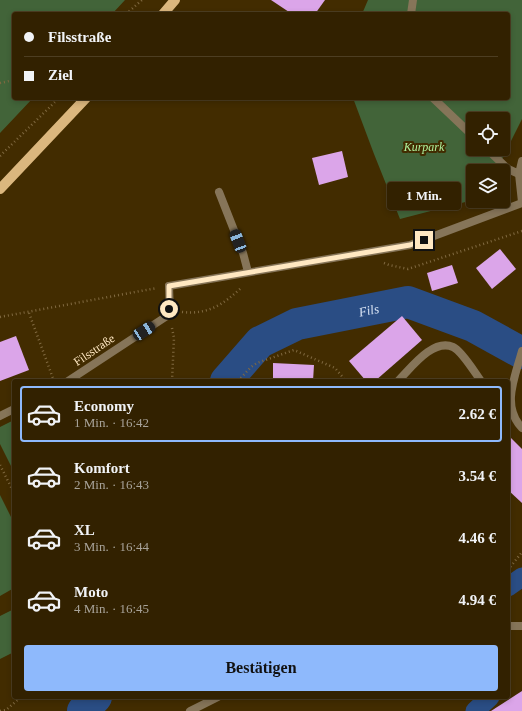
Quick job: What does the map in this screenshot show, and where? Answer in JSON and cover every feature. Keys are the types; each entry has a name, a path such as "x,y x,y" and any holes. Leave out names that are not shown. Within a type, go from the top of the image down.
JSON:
{"main road":[{"path":"165,12 176,0"},
{"path":"0,189 84,100"}],"street":[{"path":"410,12 413,0"},
{"path":"435,100 466,129"},
{"path":"494,156 508,169 519,174"},
{"path":"170,311 169,286 410,245 522,203 519,174 522,161"},
{"path":"219,192 243,254 248,272"},
{"name":"Filsstraße","path":"71,379 170,311"},
{"path":"400,379 429,351 443,345 454,347 470,364 480,379"},
{"path":"510,398 522,351"},
{"path":"510,406 517,423 522,428"},
{"path":"0,416 12,410"},
{"path":"510,626 522,626"},
{"path":"190,711 214,699"}],"path":[{"path":"128,12 142,0"},
{"path":"0,83 12,80"},
{"path":"0,156 57,100"},
{"path":"382,262 408,269 522,232"},
{"path":"172,379 174,338 170,311 189,313 204,312 221,305 245,284"},
{"path":"0,317 29,313 169,286"},
{"path":"29,313 53,379"},
{"path":"240,379 257,363 294,350 335,368 344,379"},
{"path":"0,465 12,489"},
{"path":"510,567 522,552"},
{"path":"0,711 6,710 19,699"}],"green space":[{"path":"0,0 125,0 114,12 12,12 12,100 31,100 0,133"},
{"name":"Kurpark","path":"368,0 522,0 522,119 510,143 510,112 466,112 466,156 504,156 500,164 466,164 466,202 400,219 354,100 510,100 510,12 363,12"},
{"path":"12,421 12,468 0,444 0,427"},
{"path":"0,495 12,519 12,589 0,596"},
{"path":"12,610 12,653 0,659 0,616"}],"building":[{"path":"271,0 325,0 316,12 289,12"},
{"path":"342,151 348,177 319,185 312,158"},
{"path":"500,249 516,269 492,289 476,268"},
{"path":"452,265 458,283 432,291 427,273"},
{"path":"402,316 422,340 377,379 364,379 349,361"},
{"path":"16,336 29,370 0,381 0,342"},
{"path":"273,363 314,365 313,379 273,379"},
{"path":"510,437 522,449 522,503 510,492"},
{"path":"522,691 522,711 491,711 510,699"}],"waterway":[{"name":"Fils","path":"228,379 260,342 297,324 408,302 473,326 522,353"},
{"path":"510,586 522,577"},
{"name":"Fils","path":"83,711 94,699"},
{"path":"475,711 488,699"}],"route":[{"path":"169,309 169,286 410,245 424,240"}]}
